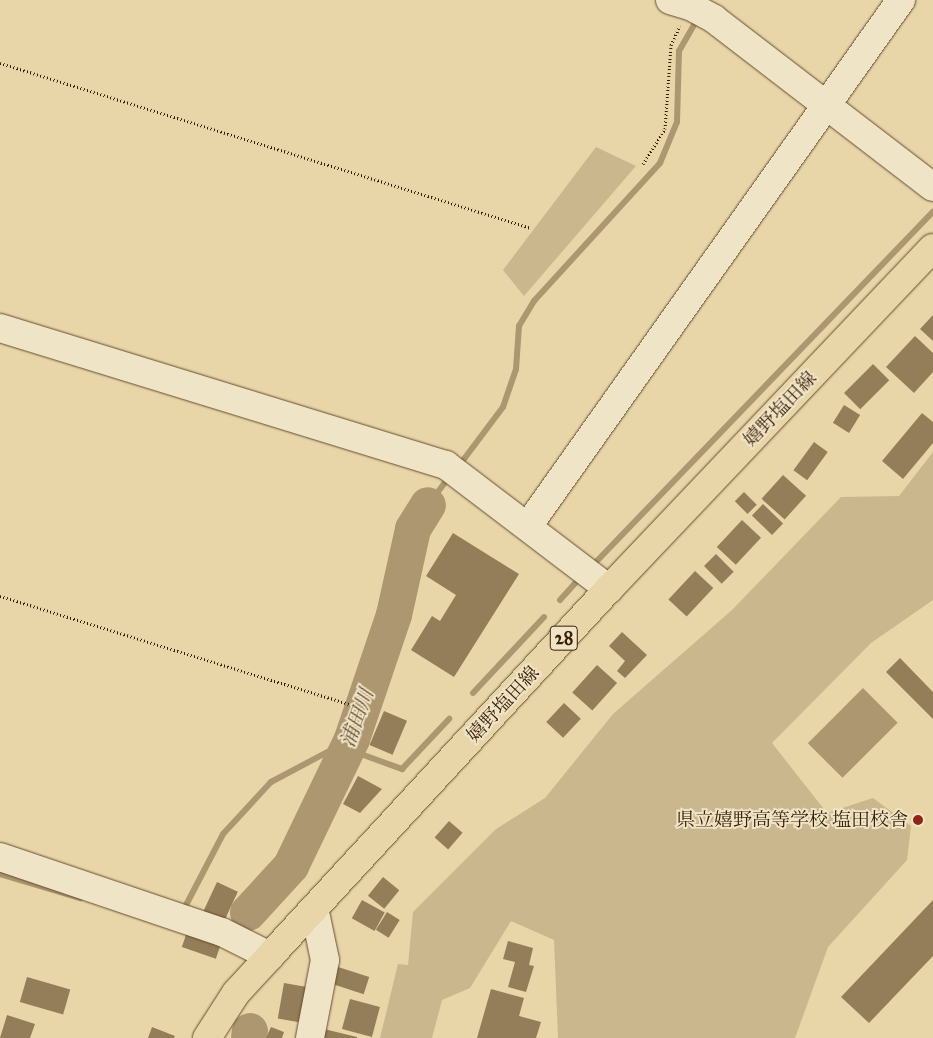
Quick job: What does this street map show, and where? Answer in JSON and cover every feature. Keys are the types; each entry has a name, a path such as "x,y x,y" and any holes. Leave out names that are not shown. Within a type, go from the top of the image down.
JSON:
{"main road":[{"name":"嬉野塩田線","path":"207,1038 236,993 314,908 609,589 933,248"}],"street":[{"path":"528,526 901,0"},
{"path":"680,3 714,19 933,187"},
{"path":"0,328 454,470 609,589"},
{"path":"0,857 222,932 270,956"},
{"path":"310,1038 325,960 314,908"}],"path":[{"path":"643,164 665,129 672,45 680,3"},
{"path":"0,63 531,228"},
{"path":"0,596 356,706"}],"shaded area":[{"path":"596,147 636,166 524,296 503,270"},
{"path":"933,452 933,600 871,643 772,743 827,813 873,798 911,826 907,860 828,947 795,1038 558,1038 554,940 511,921 470,988 442,1000 432,1038 380,1038 398,964 408,965 413,912 496,829 545,798 613,714 732,610 841,497 899,496"},
{"path":"863,688 898,723 842,778 808,743"}],"building":[{"path":"933,315 933,341 920,329"},
{"path":"915,336 933,353 933,372 914,393 886,367"},
{"path":"873,364 889,380 860,409 844,393"},
{"path":"844,405 860,415 849,433 833,423"},
{"path":"922,413 933,422 933,443 903,479 882,461"},
{"path":"814,442 828,452 807,480 793,470"},
{"path":"783,475 806,496 785,520 762,499"},
{"path":"744,492 757,505 748,514 735,501"},
{"path":"763,504 783,523 772,535 752,516"},
{"path":"742,520 761,538 736,565 717,547"},
{"path":"453,533 519,574 454,677 411,650 432,616 440,621 456,595 426,576"},
{"path":"716,554 734,572 722,584 704,566"},
{"path":"695,571 713,588 687,617 668,600"},
{"path":"622,632 647,655 625,678 617,671 625,661 609,646"},
{"path":"900,658 933,692 933,719 886,672"},
{"path":"597,665 617,683 592,711 572,692"},
{"path":"564,703 581,719 563,738 546,722"},
{"path":"384,711 407,721 393,755 370,745"},
{"path":"358,776 382,789 360,813 343,804"},
{"path":"449,821 463,833 448,849 435,838"},
{"path":"383,877 399,890 384,909 368,896"},
{"path":"217,882 238,892 223,923 202,914"},
{"path":"362,900 385,913 375,931 352,918"},
{"path":"933,900 933,956 869,1023 841,997"},
{"path":"387,912 400,920 389,938 376,930"},
{"path":"188,929 222,941 216,959 182,947"},
{"path":"508,941 533,948 529,965 534,966 526,992 508,987 515,962 503,959"},
{"path":"335,966 369,977 364,994 329,983"},
{"path":"27,977 70,989 63,1014 20,1002"},
{"path":"284,983 307,987 300,1022 278,1018"},
{"path":"491,989 524,998 519,1016 541,1022 536,1038 477,1038"},
{"path":"350,999 380,1007 372,1037 342,1029"},
{"path":"7,1015 35,1024 30,1038 0,1038"},
{"path":"152,1027 175,1036 174,1038 148,1038"},
{"path":"271,1027 284,1032 282,1038 266,1038"},
{"path":"324,1029 357,1037 357,1038 322,1038"}],"waterway":[{"path":"458,467 503,407 516,369 519,326 534,301 660,163 677,122 679,51 698,18"},
{"path":"594,564 933,212"},
{"path":"428,505 450,476"},
{"name":"浦田川","path":"248,913 291,866 352,739 394,615 413,529 428,505"},
{"path":"560,600 580,578"},
{"path":"473,693 544,617"},
{"path":"347,749 402,769 449,719"},
{"path":"185,907 223,834 271,782 352,739"},
{"path":"0,874 80,898"},
{"name":"浦田川","path":"249,1038 250,1031"}],"place":[{"name":"県立嬉野高等学校 塩田校舎","path":"918,820"}]}
